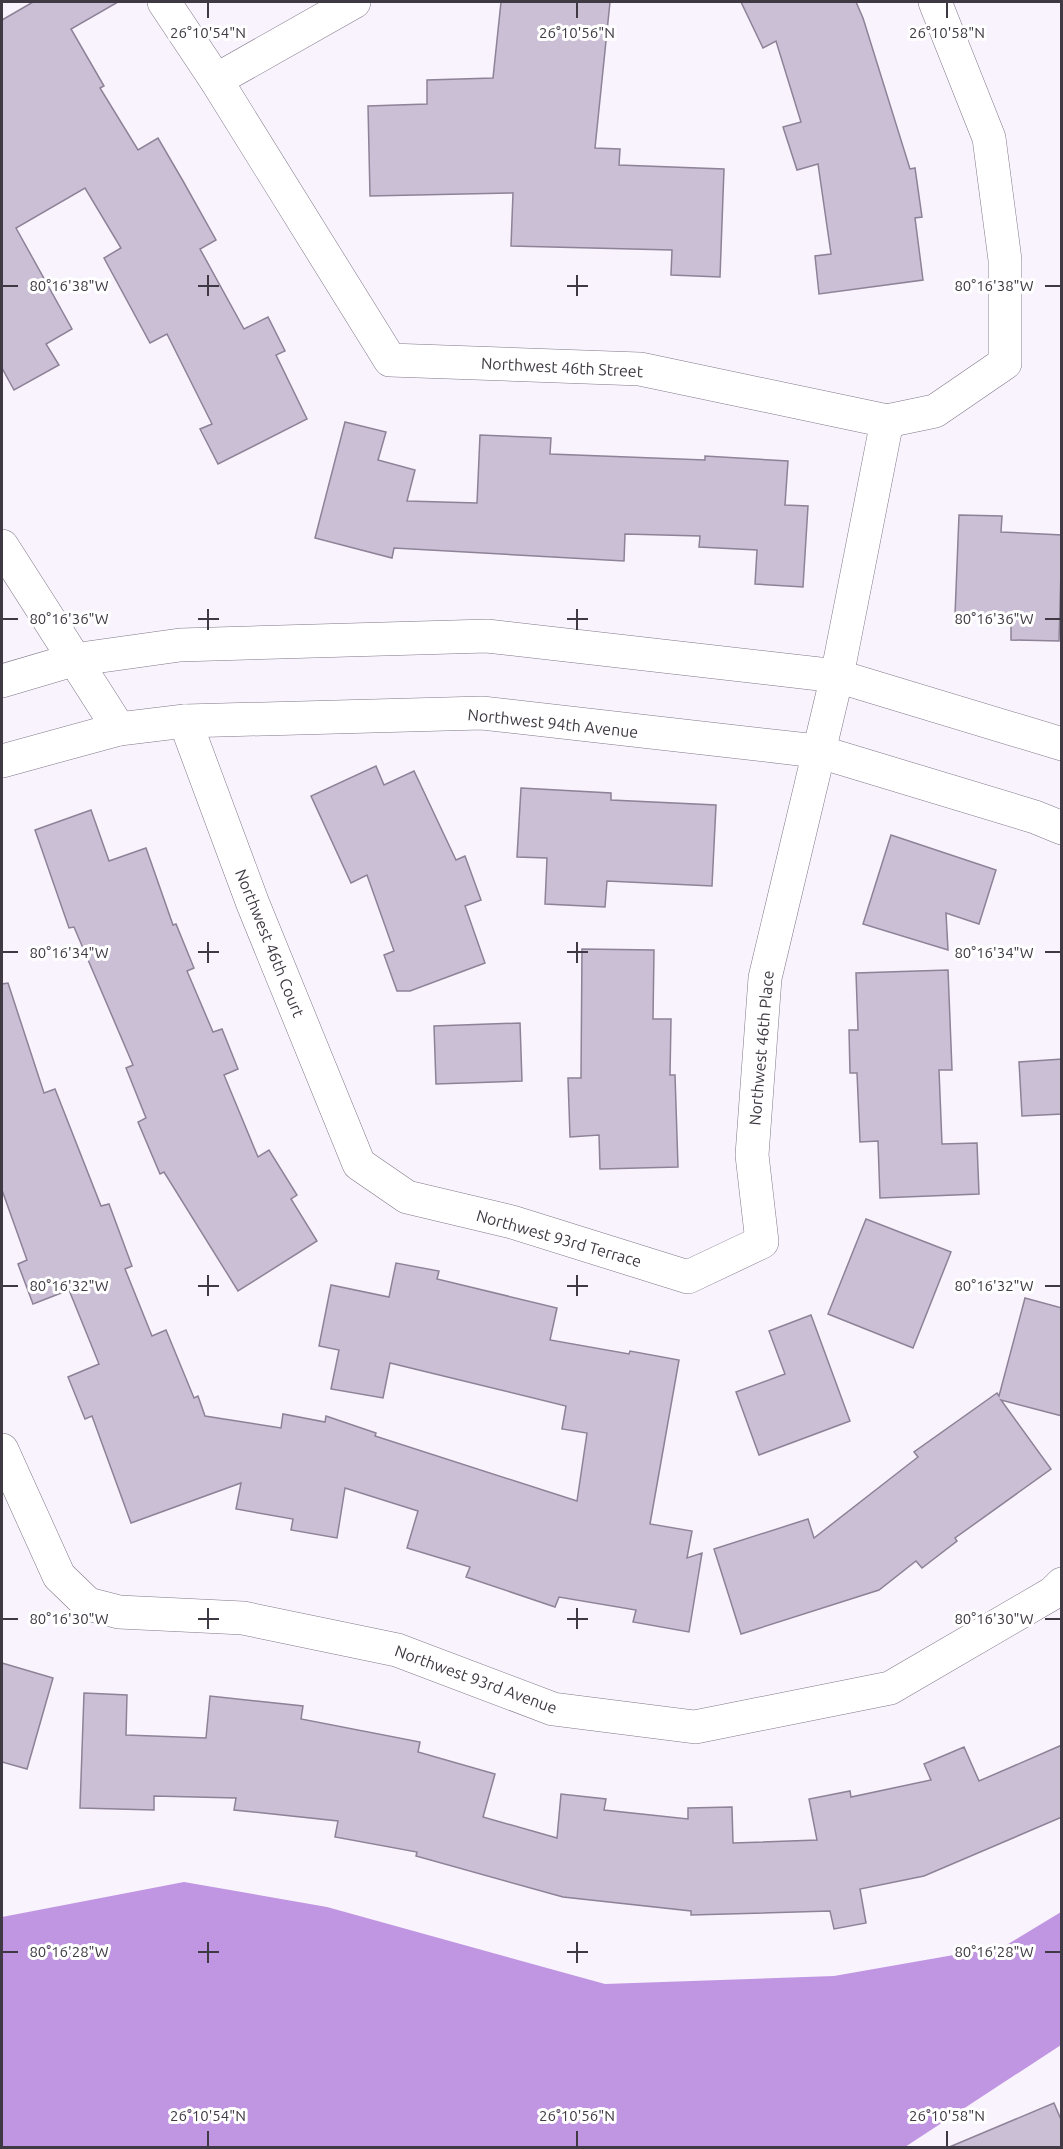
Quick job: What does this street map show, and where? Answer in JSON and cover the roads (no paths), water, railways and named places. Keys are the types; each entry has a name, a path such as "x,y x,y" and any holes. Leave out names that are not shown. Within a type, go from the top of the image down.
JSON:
{"street":[{"name":"Northwest 46th Street","path":"164,2 216,80 390,360 640,369 887,421"},
{"path":"216,80 354,2"},
{"path":"817,752 837,676 887,421 935,411 1005,363 1005,260 989,138 935,2"},
{"path":"2,546 119,729"},
{"path":"2,681 73,660 180,645 488,636 837,676 1062,744"},
{"name":"Northwest 94th Avenue","path":"2,761 119,729 185,721 482,713 817,752 1035,817 1062,828"},
{"name":"Northwest 46th Court","path":"185,721 253,904 358,1164"},
{"name":"Northwest 46th Place","path":"762,1242 752,1155 765,978 817,752"},
{"name":"Northwest 93rd Terrace","path":"358,1164 407,1197 512,1222 688,1277 762,1242"},
{"name":"Northwest 93rd Avenue","path":"2,1450 59,1576 88,1604 118,1612 243,1618 397,1650 553,1709 695,1727 890,1688 1057,1588"}]}
